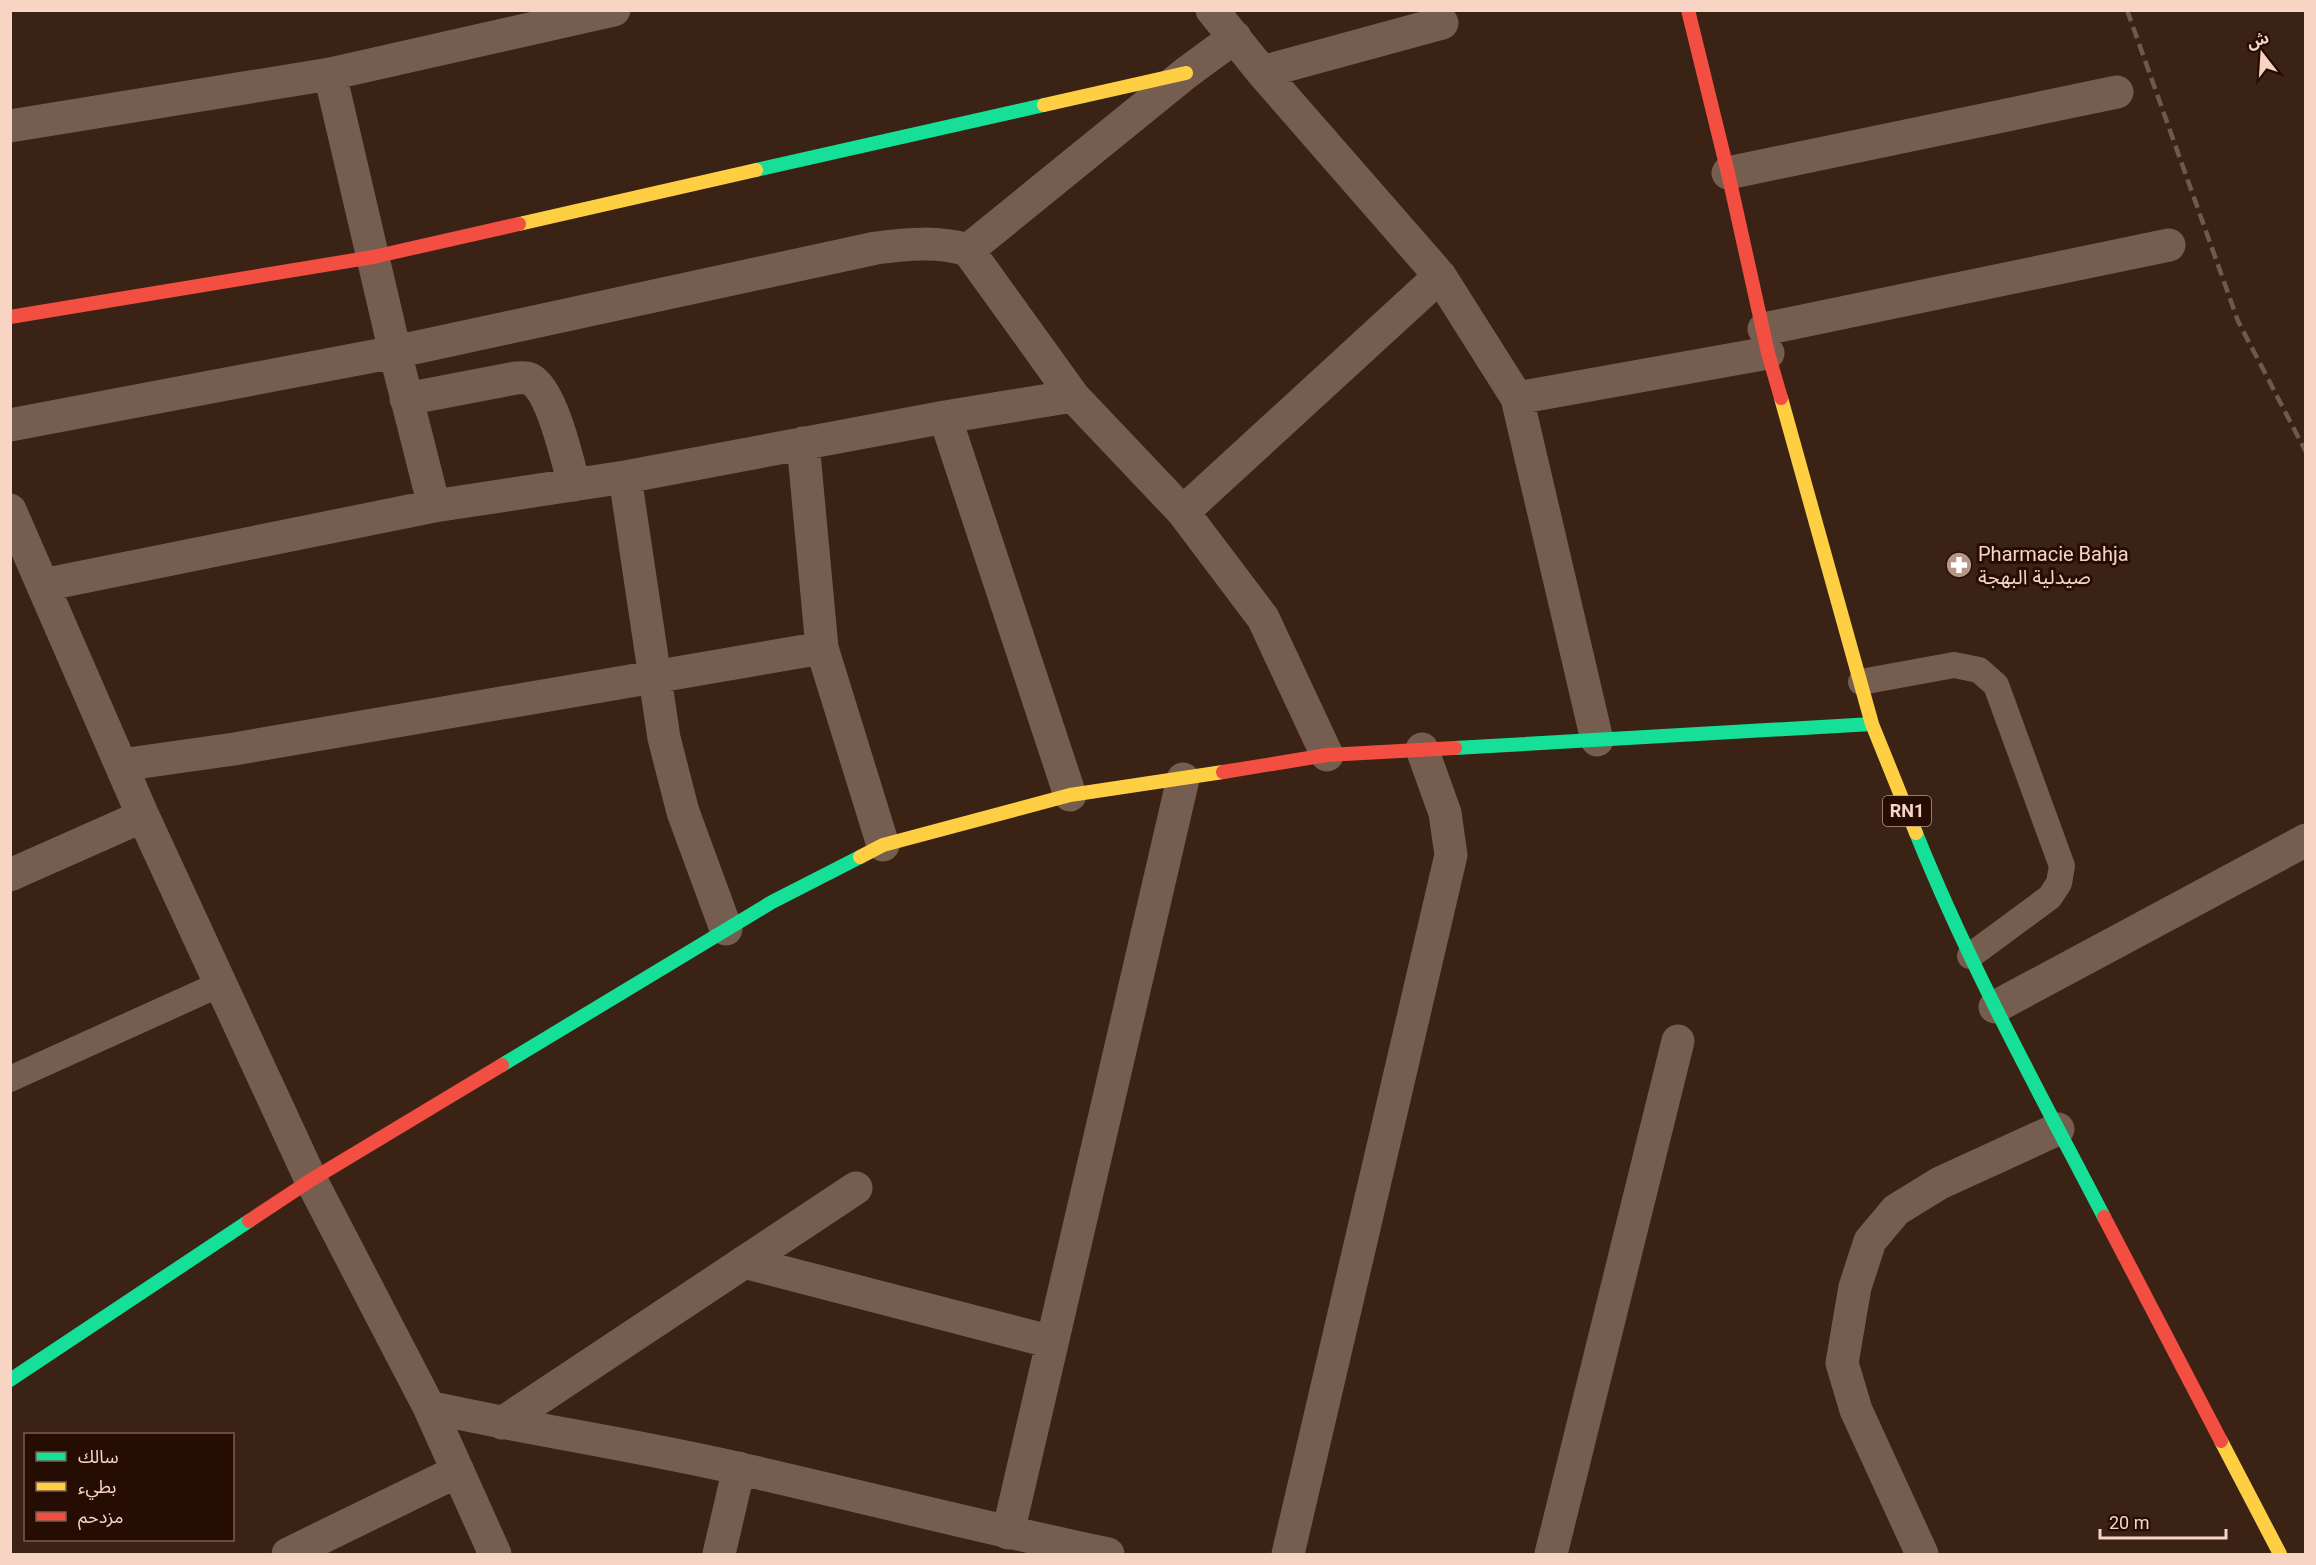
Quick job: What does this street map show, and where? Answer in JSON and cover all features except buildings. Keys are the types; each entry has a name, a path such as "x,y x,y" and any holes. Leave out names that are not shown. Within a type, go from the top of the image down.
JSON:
{"street":[{"path":"10,126 330,74 614,10"},
{"path":"1212,10 1262,72 1440,276 1517,398 1597,740"},
{"name":"RN1","path":"1688,10 1766,341 1872,724 1942,898 1995,1007 2280,1554"},
{"path":"1262,72 1442,23"},
{"path":"968,250 1186,73 1235,37"},
{"path":"10,317 373,257 1186,73"},
{"path":"330,74 406,399 434,506"},
{"path":"1728,173 2117,92"},
{"path":"10,425 395,352 876,248 910,244 941,244 968,250 1073,396 1183,512 1263,618 1327,755"},
{"path":"1517,398 2169,245"},
{"path":"1183,512 1440,276"},
{"path":"406,399 516,378 529,378 545,395 556,423 574,485"},
{"path":"43,585 434,506 625,477 945,417 1073,396"},
{"path":"945,417 1070,795"},
{"path":"803,443 822,648 883,845"},
{"path":"625,477 664,738 683,812 726,929"},
{"path":"10,510 143,816 311,1180 429,1407 495,1554"},
{"path":"121,765 234,749 822,648"},
{"path":"10,1380 311,1180 772,902 883,845 1070,795 1327,755 1872,724"},
{"path":"1288,1554 1451,855 1445,813 1422,749"},
{"path":"1008,1533 1183,779"},
{"path":"10,875 143,816"},
{"path":"1995,1007 2306,840"},
{"path":"1551,1554 1677,1041"},
{"path":"1922,1554 1856,1410 1842,1363 1855,1287 1870,1241 1896,1210 1940,1183 2058,1129"},
{"path":"502,1423 856,1188"},
{"path":"744,1262 1052,1342"},
{"path":"429,1407 739,1468 1008,1533 1108,1554"},
{"path":"719,1554 739,1468"},
{"path":"288,1554 458,1471"}],"lane":[{"path":"1860,682 1954,665 1979,670 1996,685 2062,866 2059,884 2050,897 1970,956"},
{"path":"10,1079 220,984"}],"railway":[{"path":"2127,10 2238,321 2306,452"}],"traffic: fast":[{"path":"756,170 1044,105"},
{"path":"1455,748 1872,724"},
{"path":"1916,833 1981,979 2104,1217"},
{"path":"502,1065 772,902 860,857"},
{"path":"10,1380 249,1221"}],"traffic: slow":[{"path":"1044,105 1186,73"},
{"path":"519,224 756,170"},
{"path":"1781,398 1872,724 1916,833"},
{"path":"860,857 883,845 1070,795 1223,772"},
{"path":"2221,1441 2280,1554"}],"traffic: jam":[{"path":"1688,10 1728,173 1768,353 1781,398"},
{"path":"10,317 373,257 519,224"},
{"path":"1223,772 1327,755 1455,748"},
{"path":"249,1221 311,1180 502,1065"},
{"path":"2104,1217 2221,1441"}],"place":[{"name":"Pharmacie Bahja صيدلية البهجة","path":"1959,565"}]}
